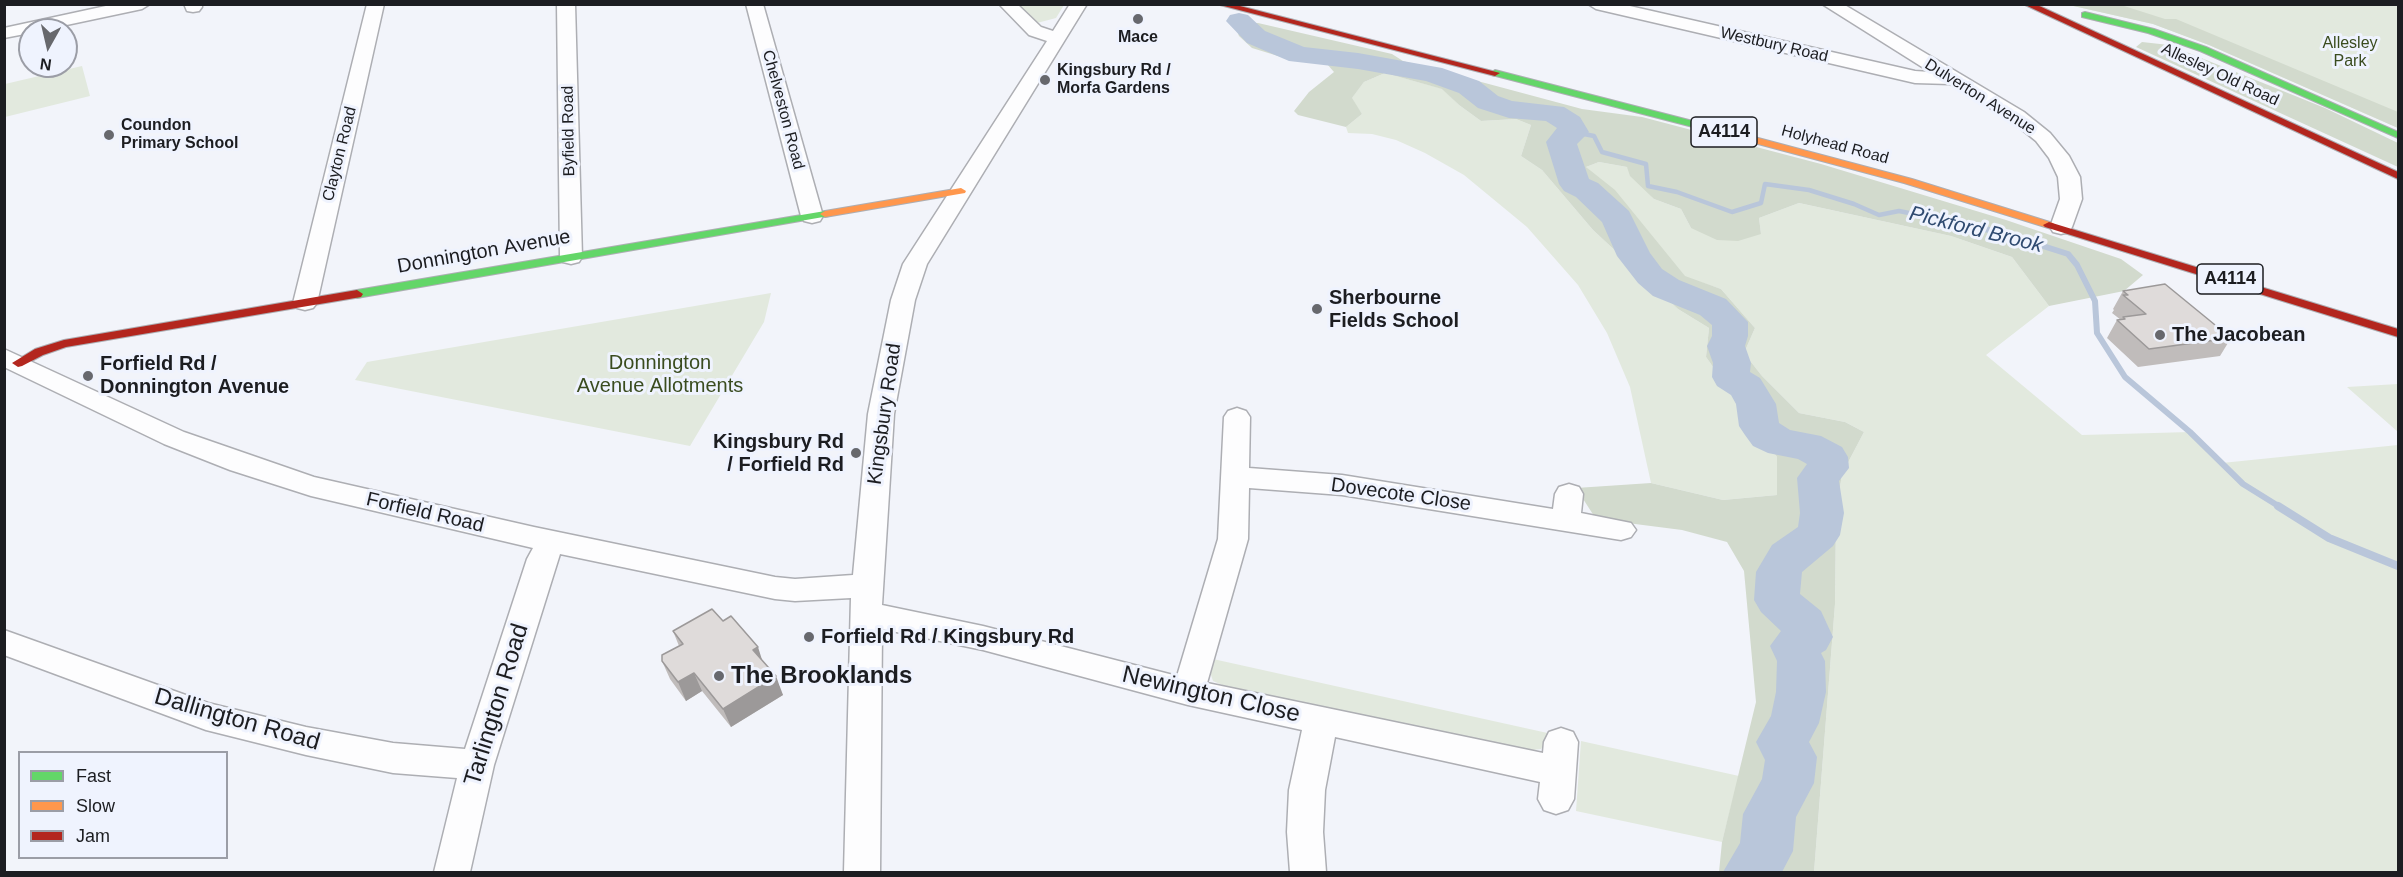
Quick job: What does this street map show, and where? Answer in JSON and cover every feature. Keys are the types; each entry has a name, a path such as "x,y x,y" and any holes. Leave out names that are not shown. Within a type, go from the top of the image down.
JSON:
{"main road":[{"name":"Holyhead Road","path":"1220,4 1792,150 2061,227 2398,333"},
{"name":"Allesley Old Road","path":"2027,4 2398,176"},
{"name":"Allesley Old Road","path":"2048,4 2151,31 2203,49 2398,135"},
{"path":"2095,36 2118,23"},
{"name":"Donnington Avenue","path":"11,360 64,344 961,191"}],"street":[{"path":"4,33 142,4"},
{"name":"Clayton Road","path":"305,303 376,4"},
{"name":"Byfield Road","path":"566,4 571,257"},
{"name":"Chelveston Road","path":"754,4 812,216"},
{"path":"1007,4 1035,31 1057,38"},
{"name":"Kingsbury Road","path":"862,873 867,600 881,414 903,300 915,264 1079,4"},
{"name":"Westbury Road","path":"1596,4 1915,77 1952,78"},
{"name":"Dulverton Avenue","path":"1830,4 2017,116 2043,137 2059,156 2069,177 2072,190 2069,208 2061,227"},
{"name":"Forfield Road","path":"11,360 174,438 240,464 355,497 775,588 867,600"},
{"path":"1188,692 1233,539 1236,417"},
{"name":"Dovecote Close","path":"1236,477 1342,485 1567,508 1621,530"},
{"name":"Tarlington Road","path":"452,873 477,765 542,559 552,541"},
{"name":"Newington Close","path":"867,600 983,638 1188,692 1558,770"},
{"name":"Dallington Road","path":"4,642 206,716 306,741 393,758 477,765"},
{"path":"1308,873 1305,832 1307,790 1321,721"}],"green space":[{"path":"1017,5 1064,5 1056,18 1037,23"},
{"name":"Allesley Park","path":"2069,5 2398,5 2398,128 2209,45 2153,24"},
{"path":"82,66 90,96 5,117 5,84 31,78 78,78 78,67"},
{"path":"1385,73 1443,89 1459,105 1481,121 1516,119 1531,125 1521,156 1542,170 1593,230 1678,309 1709,328 1706,357 1777,457 1777,495 1723,500 1651,483 1630,387 1607,333 1578,285 1527,227 1464,175 1396,140 1372,134 1348,133 1346,127 1362,114 1351,99 1364,82"},
{"path":"1599,162 1627,167 1654,199 1681,209 1691,228 1761,234 1759,218 1799,203 1951,236 2012,257 2049,306 1986,355 2082,435 2190,432 2222,463 2398,445 2398,872 1814,872 1835,604 1836,514 1842,474 1864,432 1845,422 1799,413 1762,376 1744,353 1755,328 1721,289 1685,277 1586,167"},
{"name":"Donnington Avenue Allotments","path":"771,293 764,322 690,446 355,380 367,362"},
{"path":"2398,384 2398,432 2347,387"},
{"path":"1213,659 1552,734 1541,749 1514,752 1236,691 1213,681 1210,672"},
{"path":"1581,741 1739,776 1722,842 1576,811"}],"shaded area":[{"path":"2069,5 2121,5 2165,19 2176,19 2398,112 2398,128 2209,45 2153,24"},
{"path":"1258,23 1392,54 1403,61 1582,109 1642,117 1821,164 2006,220 2121,259 2143,275 2124,291 2049,306 2012,257 1951,236 1799,203 1759,218 1761,234 1738,241 1717,240 1691,228 1681,209 1654,199 1630,176 1627,167 1599,162 1586,167 1615,190 1685,276 1721,289 1755,328 1744,353 1762,376 1799,413 1845,422 1864,432 1842,474 1836,514 1835,604 1814,872 1719,872 1722,842 1756,702 1744,571 1727,542 1682,530 1596,519 1576,488 1651,483 1723,500 1777,495 1777,457 1706,357 1709,328 1678,309 1593,230 1542,170 1521,156 1531,125 1516,119 1481,121 1442,89 1385,73 1364,82 1352,98 1362,114 1346,127 1298,115 1294,111 1309,92 1334,72 1327,64 1278,56 1252,48 1239,36 1234,24"},
{"path":"2142,42 2169,45 2325,108 2398,143 2398,167 2136,47"}],"building":[{"path":"2165,284 2231,338 2149,349 2117,320 2146,314 2123,295 2128,295 2123,291"},
{"name":"The Brooklands","path":"712,609 723,621 731,616 758,647 753,650 776,676 723,709 694,673 678,682 662,661 662,655 683,644 673,631"}],"waterway":[{"path":"1239,21 1256,37 1299,55 1358,61 1432,74 1469,87 1488,102 1509,109 1554,113 1569,123 1574,132 1561,142 1575,184 1587,190 1617,218 1634,256 1650,276 1666,288 1713,307 1730,322 1730,336 1726,346 1732,363 1731,377 1746,387 1756,404 1759,426 1767,436 1782,443 1807,446 1827,457 1828,468 1818,478 1822,513 1818,535 1788,557 1779,572 1777,600 1804,624 1809,637 1794,646 1801,661 1801,692 1794,723 1781,742 1791,757 1788,783 1770,814 1766,851 1751,872"},
{"name":"Pickford Brook","path":"1574,132 1594,136 1602,152 1646,164 1648,186 1677,192 1732,212 1761,203 1765,184 1809,190 1854,204 1879,215 1899,211 1949,221"},
{"name":"Pickford Brook","path":"1941,220 1999,232 2068,254 2077,265 2095,301 2097,333 2125,377 2190,432 2243,484 2280,507"},
{"name":"Pickford Brook","path":"2278,506 2329,538 2398,566"}],"traffic: fast":[{"path":"2085,15 2151,31 2203,49 2398,135"},
{"path":"1495,73 1747,138"},
{"path":"357,294 825,214"}],"traffic: slow":[{"path":"1747,138 1908,181 2049,225"},
{"path":"825,214 961,191"}],"traffic: jam":[{"path":"1220,4 1495,73"},
{"path":"2027,4 2398,176"},
{"path":"2049,225 2398,333"},
{"path":"18,363 39,352 64,344 357,294"}],"place":[{"name":"Mace","path":"1138,19"},
{"name":"Kingsbury Rd / Morfa Gardens","path":"1045,80"},
{"name":"Coundon Primary School","path":"109,135"},
{"name":"Sherbourne Fields School","path":"1317,309"},
{"name":"The Jacobean","path":"2160,335"},
{"name":"Forfield Rd / Donnington Avenue","path":"88,376"},
{"name":"Kingsbury Rd / Forfield Rd","path":"856,453"},
{"name":"Forfield Rd / Kingsbury Rd","path":"809,637"},
{"name":"The Brooklands","path":"719,676"}]}
